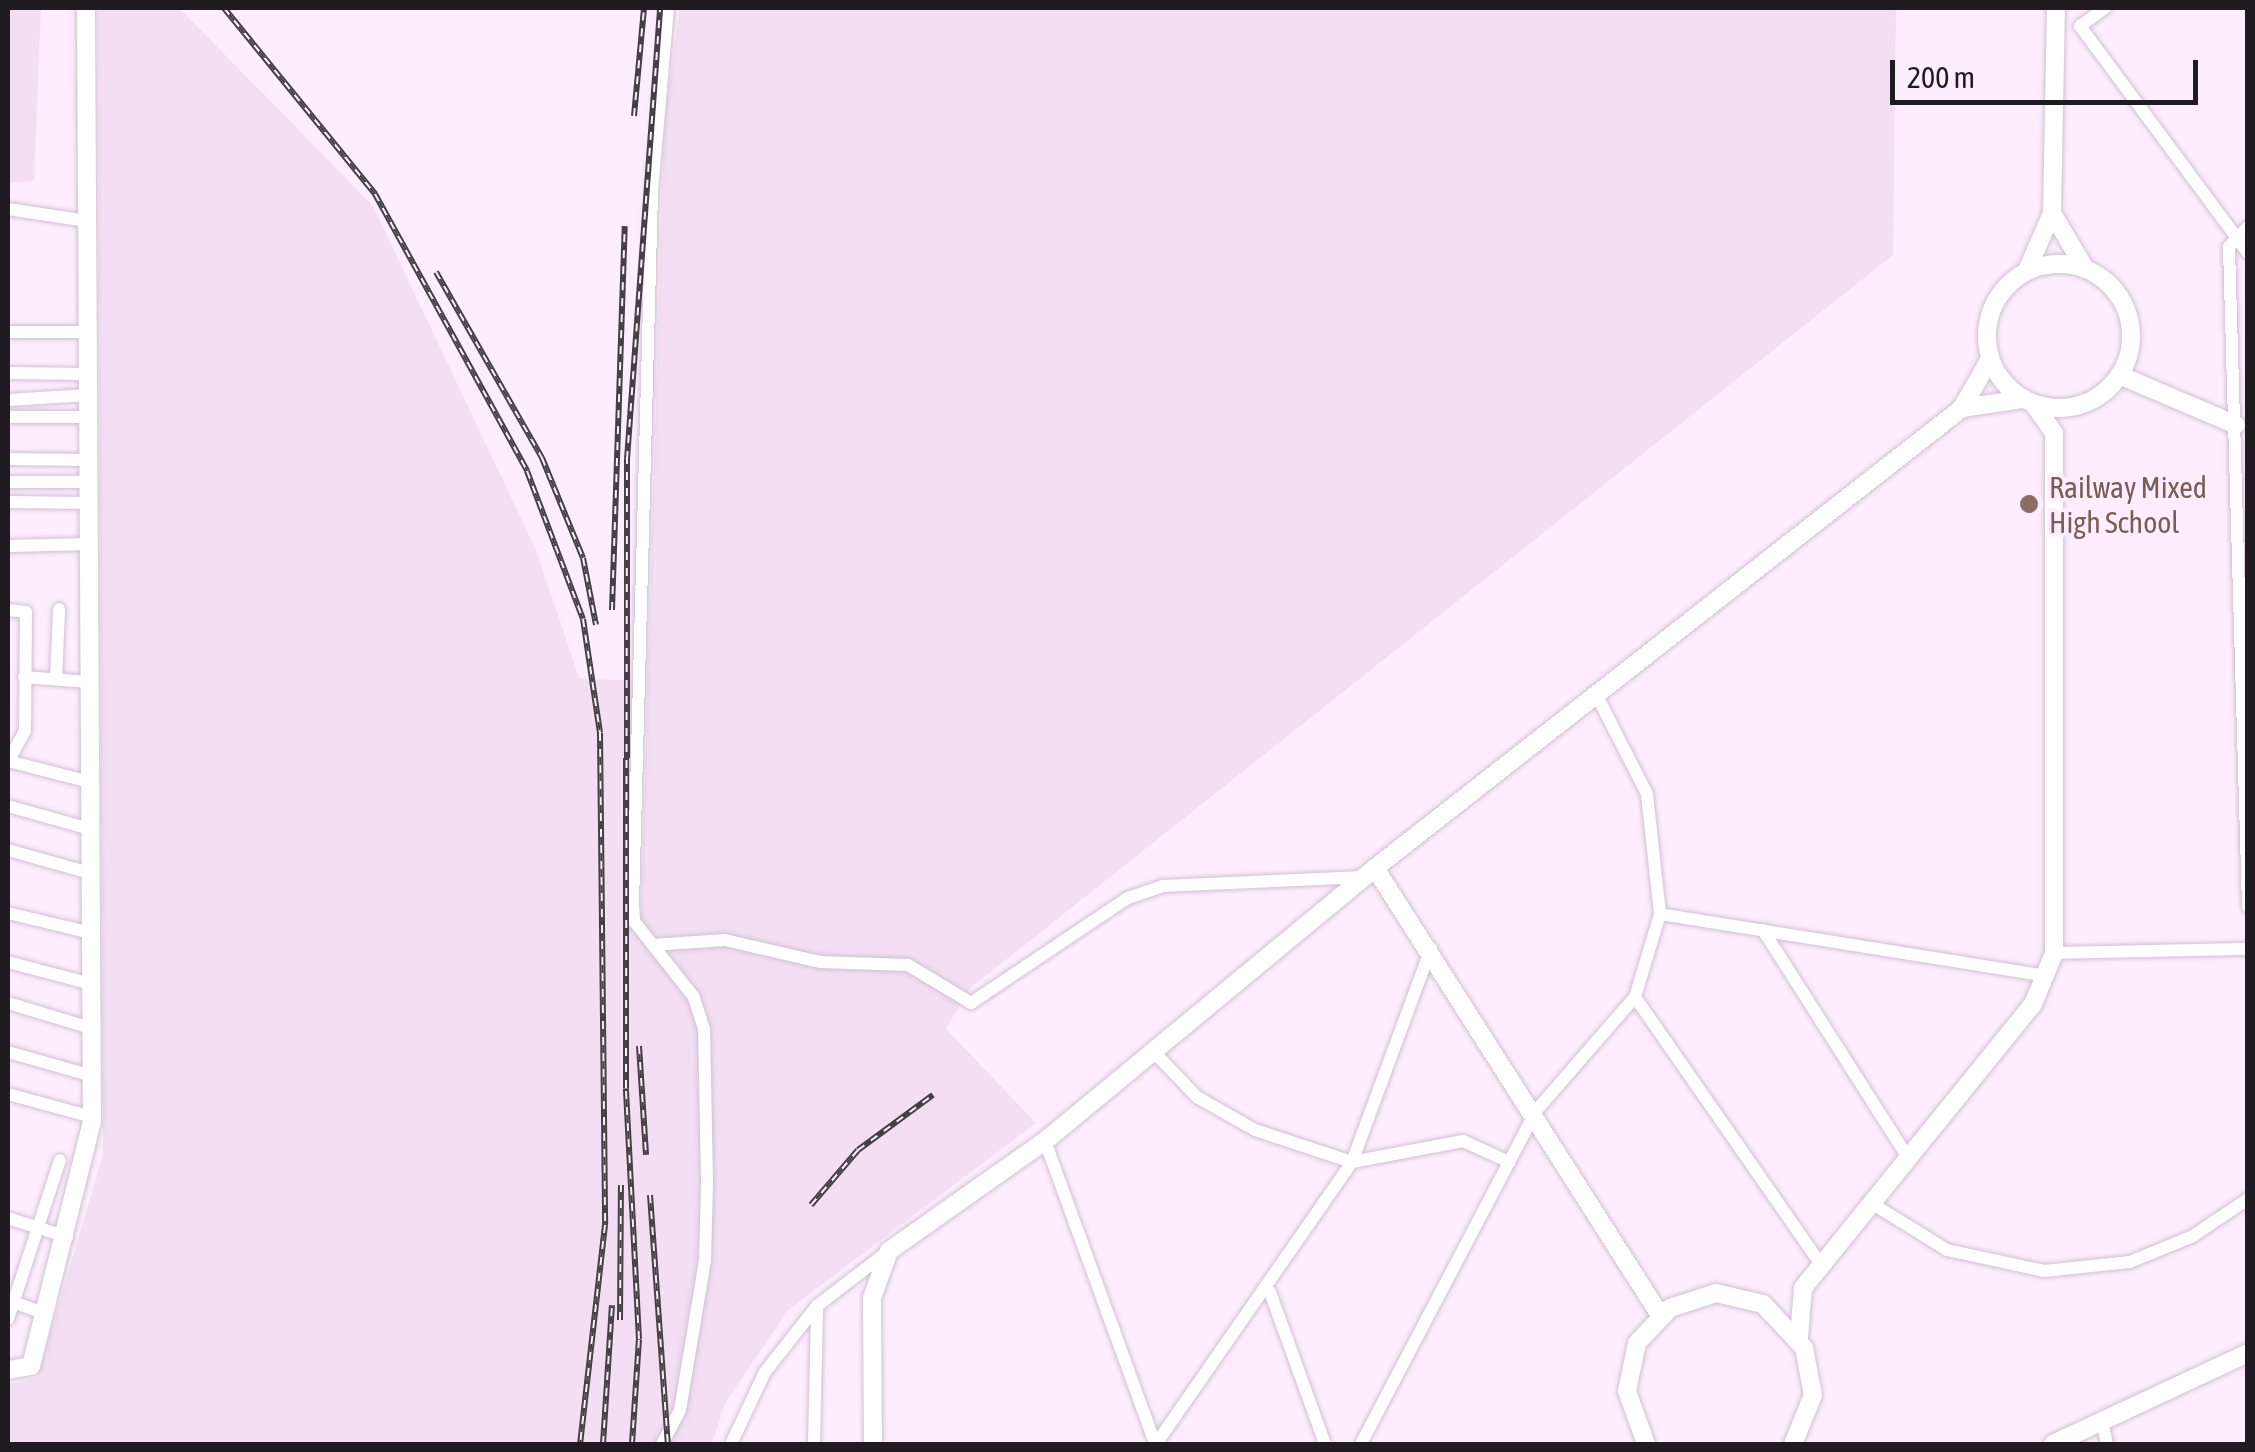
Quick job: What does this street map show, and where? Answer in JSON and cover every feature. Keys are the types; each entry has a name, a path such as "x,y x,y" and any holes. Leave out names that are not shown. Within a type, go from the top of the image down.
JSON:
{"street":[{"path":"8,1370 31,1366 67,1238 92,1116 86,8"},
{"path":"662,1444 683,1391 707,1182 704,1029 693,996 654,945 633,904 652,191 668,8"},
{"path":"2080,26 2105,8"},
{"path":"731,1444 765,1372 817,1306 1045,1140 1369,873 1962,408 1990,359 1993,306 2028,268 2052,213 2056,16 2080,26 2248,253"},
{"path":"8,208 86,220"},
{"path":"2052,213 2084,267 2110,285 2127,312 2130,345 2119,375 2076,406 2054,433"},
{"path":"2234,236 2248,227"},
{"path":"2234,236 2236,425 2244,571 2248,907"},
{"path":"2028,268 2084,267"},
{"path":"8,332 88,332"},
{"path":"1763,1304 1802,1288 2048,976 2054,953 2054,433 1990,359"},
{"path":"8,373 88,374"},
{"path":"2119,375 2236,425"},
{"path":"8,400 88,394"},
{"path":"1962,408 2029,402 2076,406"},
{"path":"8,418 88,417"},
{"path":"8,460 88,460"},
{"path":"8,482 88,482"},
{"path":"8,502 88,503"},
{"path":"8,546 88,544"},
{"path":"56,679 59,608"},
{"path":"8,610 26,612 24,677 8,761 90,782"},
{"path":"24,677 89,682"},
{"path":"1362,1444 1535,1112 1635,997 1660,914 1647,794 1596,694"},
{"path":"8,806 90,829"},
{"path":"8,850 90,873"},
{"path":"654,945 725,940 820,962 908,964 971,1003 1128,898 1162,886 1369,873"},
{"path":"1369,873 1432,945 1660,1315"},
{"path":"8,913 91,933"},
{"path":"1660,914 2048,976"},
{"path":"1763,930 1908,1158"},
{"path":"1156,1444 1270,1292 1352,1162 1432,945"},
{"path":"2054,953 2248,948"},
{"path":"8,962 91,984"},
{"path":"1635,997 1821,1265"},
{"path":"8,1003 92,1028"},
{"path":"8,1052 92,1076"},
{"path":"1154,1052 1197,1097 1255,1130 1352,1162 1463,1141 1509,1162"},
{"path":"8,1113 10,1095 92,1116"},
{"path":"1045,1140 1156,1444"},
{"path":"8,1319 10,1301 60,1160"},
{"path":"1871,1204 1947,1250 2044,1271 2130,1262 2193,1236 2248,1199"},
{"path":"8,1218 67,1238"},
{"path":"872,1444 872,1298 889,1250"},
{"path":"1793,1444 1812,1395 1798,1337 1802,1288"},
{"path":"1270,1292 1325,1444"},
{"path":"1646,1444 1627,1378 1638,1344 1660,1315 1716,1293 1763,1304 1798,1337"},
{"path":"10,1301 46,1314"},
{"path":"814,1444 817,1306"},
{"path":"2053,1444 2248,1353"},
{"path":"2102,1422 2107,1444"}],"shaded area":[{"path":"8,8 41,8 34,181 8,183"},
{"path":"98,8 179,8 373,206 536,550 579,678 634,681 631,916 641,920 664,122 680,8 1896,8 1893,255 969,989 946,1029 1036,1123 788,1310 725,1403 712,1444 8,1444 8,1384 37,1378 103,1155"}],"railway":[{"path":"224,8 375,194 527,471 583,619 600,733 605,1225 580,1444"},
{"path":"634,116 644,8"},
{"path":"632,1444 639,1339 626,1088 627,459 660,8"},
{"path":"612,610 625,226"},
{"path":"436,272 542,458 583,558 596,625"},
{"path":"639,1046 646,1155"},
{"path":"811,1205 858,1150 933,1095"},
{"path":"620,1320 621,1185"},
{"path":"650,1195 668,1444"},
{"path":"603,1444 612,1305"}],"place":[{"name":"Railway Mixed High School","path":"2029,504"}]}
